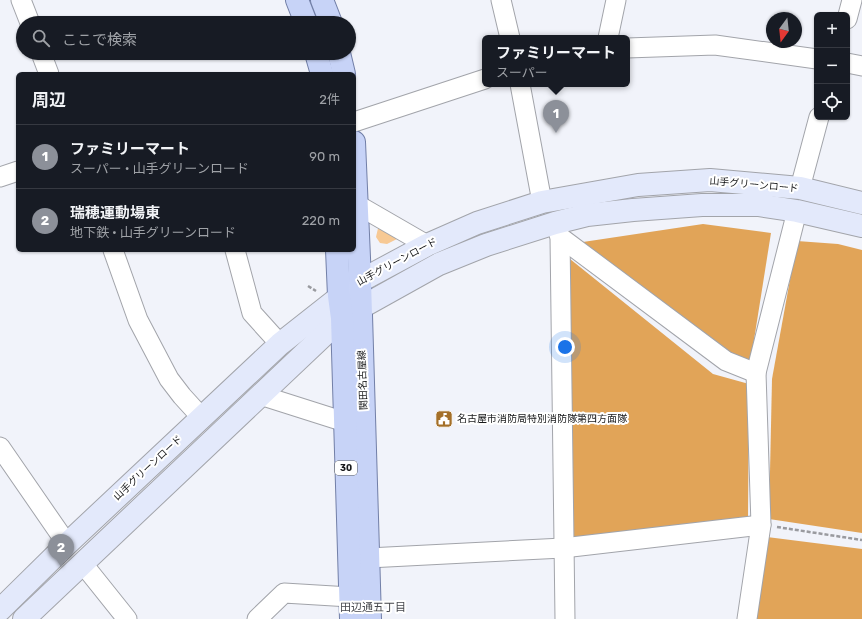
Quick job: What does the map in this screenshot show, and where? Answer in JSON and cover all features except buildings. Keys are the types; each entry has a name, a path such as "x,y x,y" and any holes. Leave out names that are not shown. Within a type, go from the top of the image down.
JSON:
{"main road":[{"path":"297,0 303,16"},
{"path":"322,0 328,16"},
{"path":"318,60 321,72"},
{"path":"341,60 344,72"},
{"name":"関田名古屋線","path":"351,619 345,422 351,313 360,281 356,204"},
{"name":"関田名古屋線","path":"337,252 339,296 351,313 368,558 370,619"}],"street":[{"path":"21,0 27,16"},
{"path":"501,0 509,35"},
{"path":"609,35 616,0"},
{"path":"849,12 852,0"},
{"path":"630,48 715,45 814,59"},
{"path":"44,60 48,72"},
{"path":"850,64 862,66"},
{"path":"356,121 482,79"},
{"path":"521,87 542,202"},
{"path":"800,188 818,120"},
{"path":"0,177 16,173"},
{"name":"山手グリーンロード","path":"0,610 67,544 280,344 339,296 360,281 427,245 477,223 542,202 638,185 710,180 800,188 862,203"},
{"path":"356,204 427,245"},
{"name":"山手グリーンロード","path":"24,619 260,395 351,313 438,264 486,245 557,230 595,214 633,210 702,205 758,205 797,211 862,226"},
{"path":"747,619 761,525 756,373 797,211"},
{"path":"557,230 726,361 756,373"},
{"path":"557,230 565,619"},
{"path":"114,252 138,320 169,379 202,418"},
{"path":"236,252 252,314 280,344"},
{"path":"260,395 345,422"},
{"path":"1,450 67,544"},
{"path":"368,558 563,548 761,525"},
{"path":"83,564 127,619"},
{"path":"257,619 284,593 350,597"}],"path":[{"path":"308,286 316,291"},
{"path":"761,525 862,540"}],"shaded area":[{"path":"379,224 401,237 387,244 380,243 376,237"},
{"path":"703,224 771,233 750,365 721,356 583,242"},
{"path":"797,241 838,244 862,250 862,533 769,519 772,379"},
{"path":"570,259 713,374 749,384 748,518 567,544"},
{"path":"767,537 862,549 862,619 755,619"}],"place":[{"name":"ファミリーマート","path":"556,133"},
{"name":"名古屋市消防局特別消防隊第四方面隊","path":"444,419"},
{"name":"瑞穂運動場東","path":"61,567"}],"district":[{"name":"田辺通五丁目","path":"373,607"}]}
